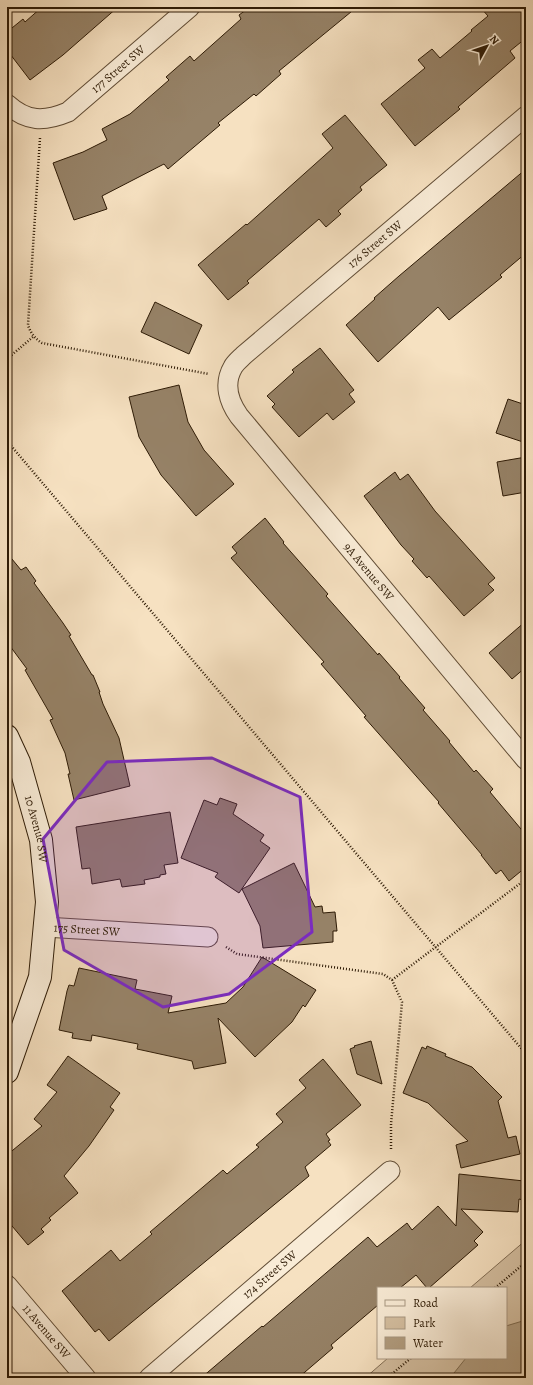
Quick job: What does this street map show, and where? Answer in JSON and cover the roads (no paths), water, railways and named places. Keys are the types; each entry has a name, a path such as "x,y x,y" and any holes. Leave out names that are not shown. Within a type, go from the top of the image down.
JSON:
{"street":[{"name":"177 Street SW","path":"7,104 18,113 28,118 41,120 68,112 190,7"},
{"name":"176 Street SW","path":"230,377 233,367 244,355 526,116"},
{"name":"9A Avenue SW","path":"230,377 228,390 232,407 526,760"},
{"name":"10 Avenue SW","path":"7,736 19,762 41,840 47,902 45,927"},
{"name":"175 Street SW","path":"7,1072 40,977 45,927 208,937"},
{"name":"174 Street SW","path":"148,1378 390,1171"},
{"name":"11 Avenue SW","path":"7,1285 86,1378"}],"water":[{"path":"526,1320 526,1378 450,1378 465,1359 507,1359 507,1326"}]}
